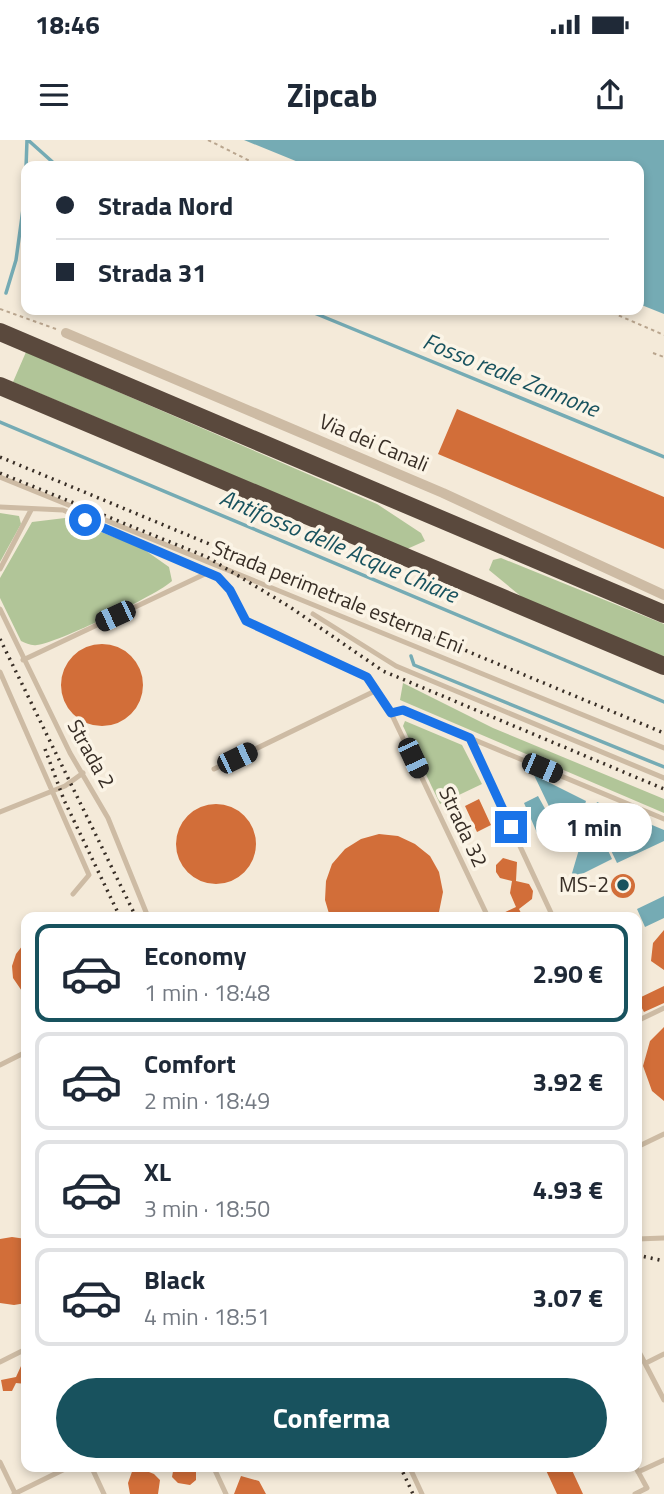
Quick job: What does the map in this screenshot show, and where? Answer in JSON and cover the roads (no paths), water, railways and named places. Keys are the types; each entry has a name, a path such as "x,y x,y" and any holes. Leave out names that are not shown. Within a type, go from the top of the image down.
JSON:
{"highway":[{"path":"0,332 664,614"},
{"path":"0,387 664,666"}],"street":[{"name":"Via dei Canali","path":"66,333 443,493 664,595"}],"lane":[{"name":"Strada perimetrale esterna Eni","path":"0,477 664,748"},
{"path":"0,507 62,510 207,573 230,590 246,621 367,677 377,690 214,769"},
{"path":"0,569 31,510"},
{"path":"23,660 207,573"},
{"name":"Strada 2","path":"0,610 23,660 108,818 146,912"},
{"path":"313,614 396,666 664,778"},
{"path":"0,672 89,875 73,894"},
{"name":"Strada 32","path":"377,690 391,713 486,912"},
{"path":"391,713 403,710 664,819"},
{"path":"470,738 551,912"},
{"path":"0,812 52,792 83,773"},
{"path":"642,1019 664,1008"},
{"path":"0,1065 21,1054"},
{"path":"642,1145 664,1134"},
{"path":"642,1239 664,1238"},
{"path":"0,1362 21,1352"},
{"path":"646,1363 664,1354"},
{"path":"642,1356 664,1401"},
{"path":"642,1467 664,1460"},
{"path":"0,1462 15,1494 59,1472"},
{"path":"94,1472 104,1494"},
{"path":"216,1472 226,1494"},
{"path":"412,1472 422,1494"},
{"path":"635,1494 647,1488 639,1472"}],"water":[{"path":"244,140 664,140 664,314 644,306 644,161 296,161"},
{"path":"534,775 586,801 573,843 568,846"},
{"path":"538,796 559,834 541,842 524,803"},
{"path":"597,802 664,830 664,841 617,863 593,813"},
{"path":"590,812 612,859 570,880"},
{"path":"664,896 664,918 645,927 642,912 637,909"}],"waterway":[{"path":"26,161 27,140"},
{"name":"Fosso reale Zannone","path":"28,140 51,161"},
{"path":"6,293 16,260 21,224"},
{"name":"Fosso reale Zannone","path":"319,315 664,457"},
{"name":"Antifosso delle Acque Chiare","path":"0,422 664,702"},
{"path":"411,656 414,665 664,767"}],"railway":[{"path":"0,457 664,733"},
{"path":"0,473 207,557 290,607 383,671 664,789"},
{"path":"0,639 134,912"},
{"path":"45,749 64,800 118,912"},
{"path":"642,1256 664,1261"},
{"path":"403,1472 413,1494"}],"place":[{"name":"MS-2","path":"623,885"}]}
